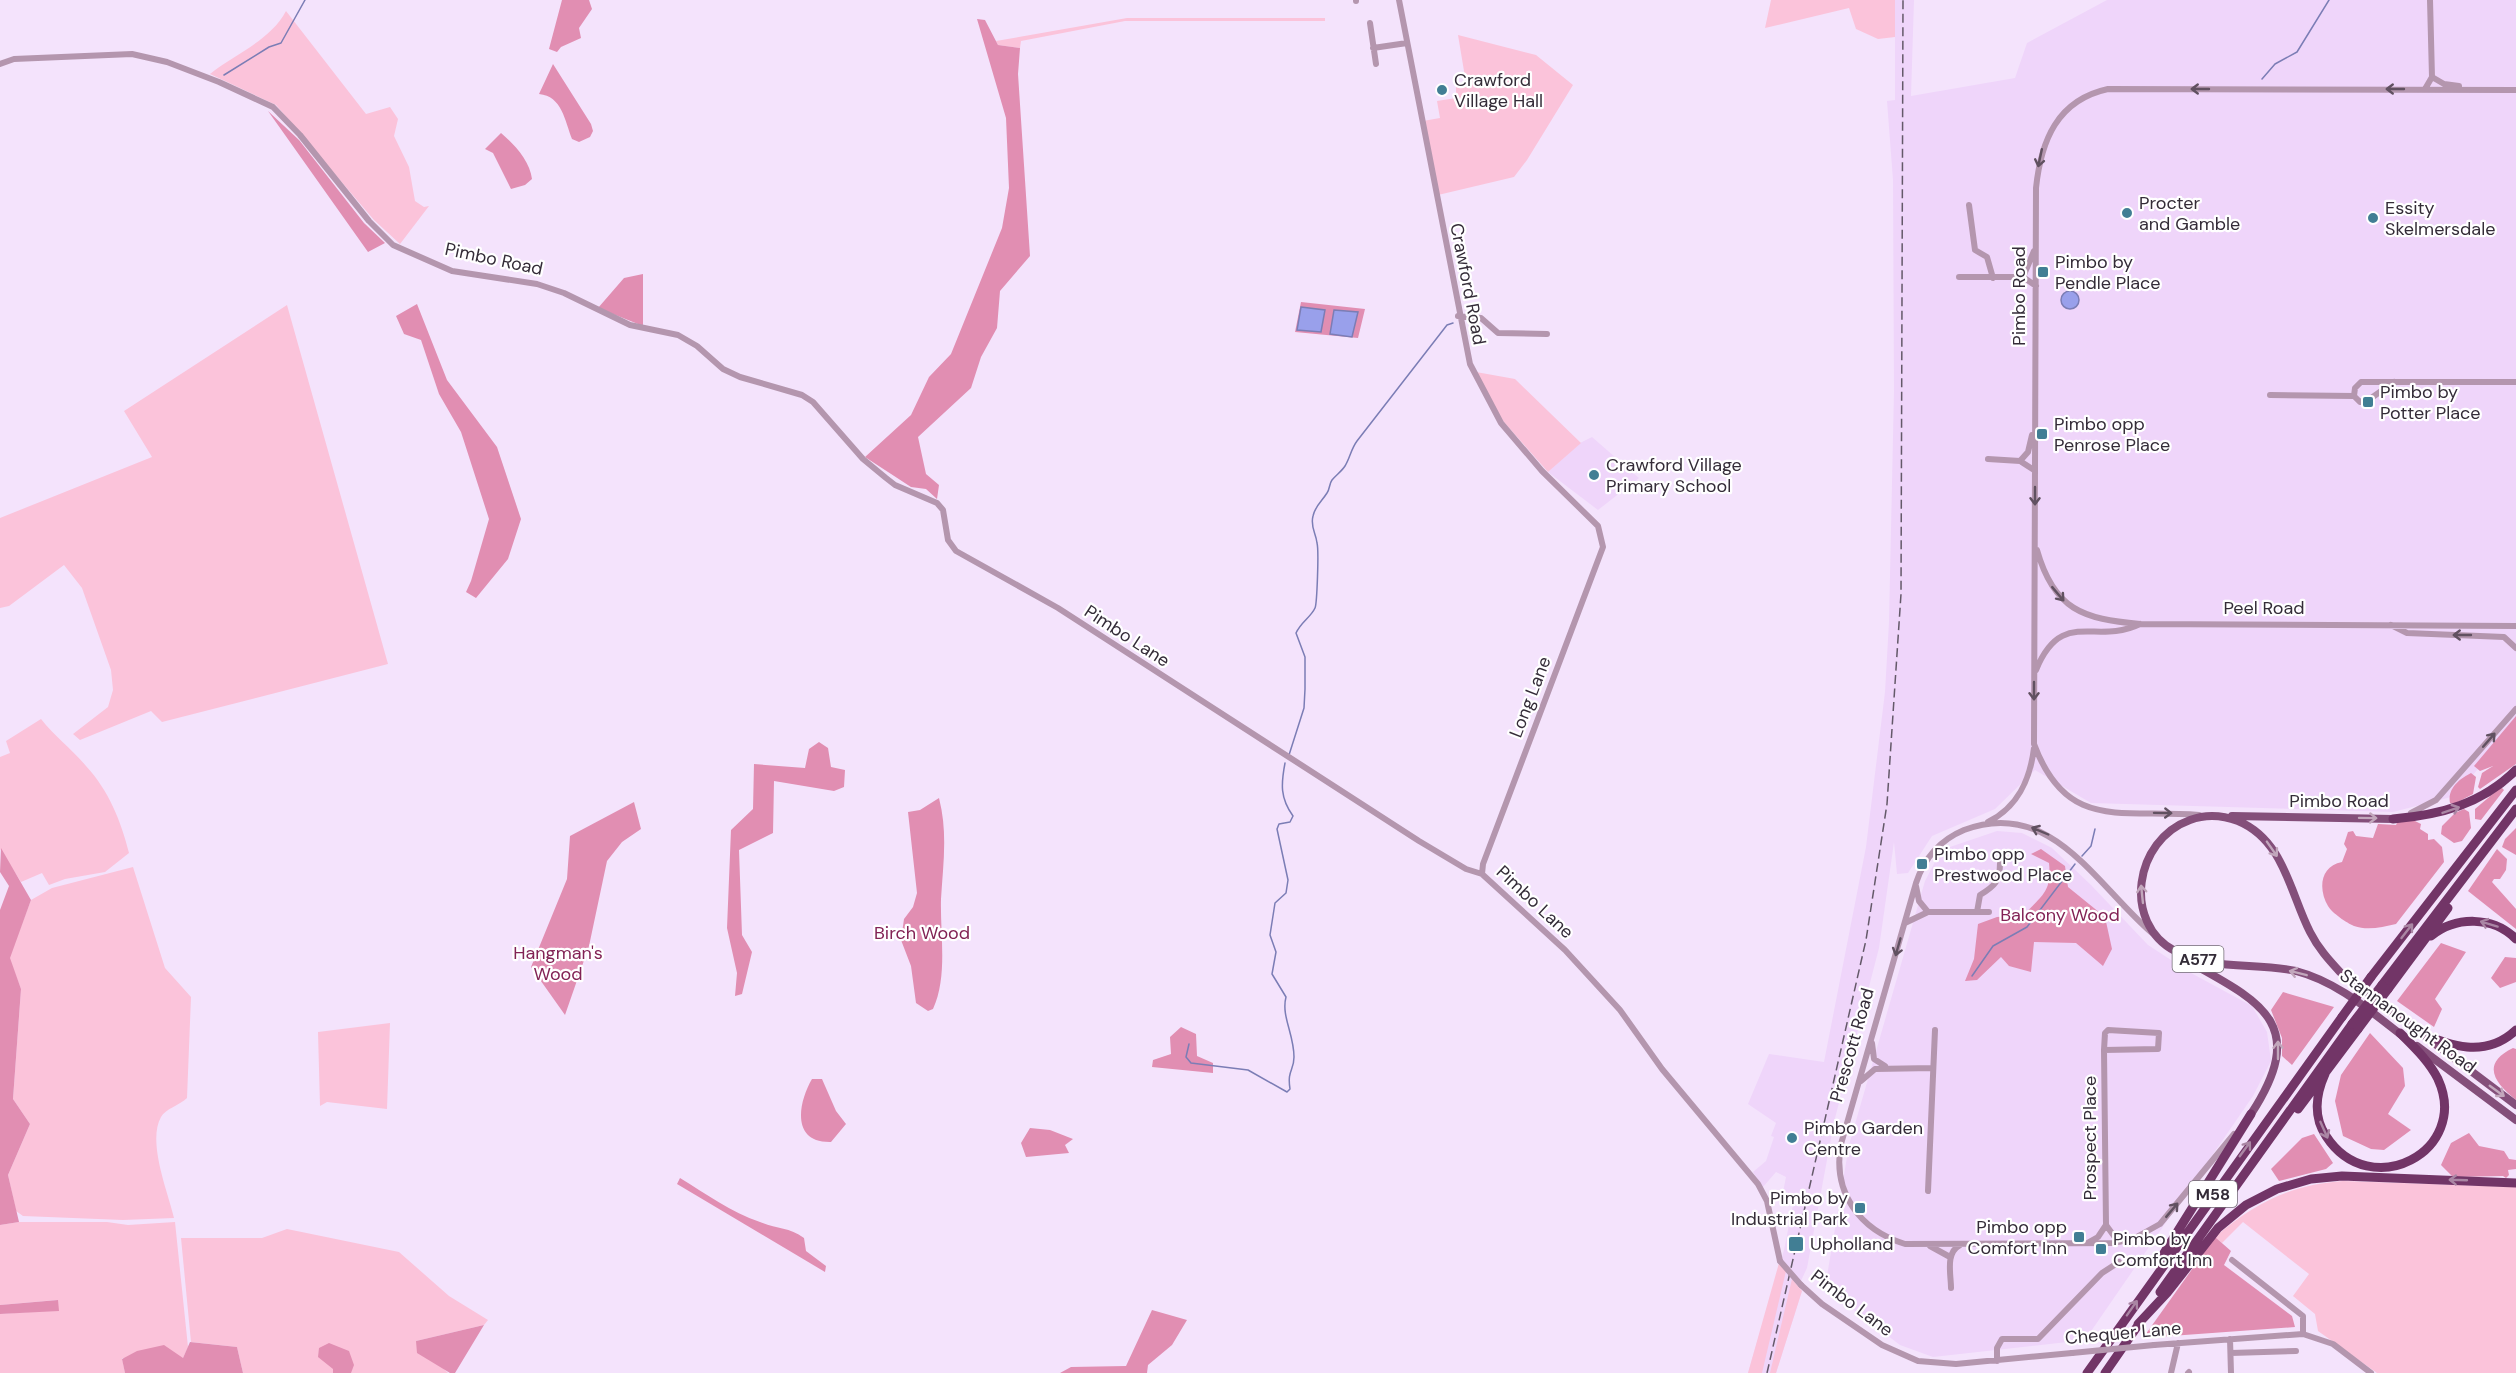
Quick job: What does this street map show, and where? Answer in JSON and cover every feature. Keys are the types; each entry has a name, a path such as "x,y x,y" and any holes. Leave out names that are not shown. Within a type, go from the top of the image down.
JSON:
{"highway":[{"path":"2394,819 2442,813 2464,805 2506,780 2516,770"},
{"name":"M58","path":"2087,1373 2342,1017 2516,790"},
{"name":"M58","path":"2104,1373 2250,1166 2516,809"},
{"path":"2385,987 2421,944 2485,850"},
{"path":"2421,944 2443,928 2467,921 2492,924 2516,939"},
{"name":"M58","path":"2250,1166 2276,1137 2325,1074 2355,1027"},
{"path":"2416,1031 2443,1042 2468,1048 2490,1046 2516,1030"},
{"path":"2325,1074 2319,1087 2317,1110 2323,1132 2341,1155 2366,1167 2384,1169 2415,1158 2436,1136 2444,1107 2442,1090 2428,1063 2400,1033"},
{"path":"2150,1282 2166,1249 2252,1114"},
{"name":"M58","path":"2138,1324 2167,1293 2218,1228 2246,1205 2277,1189 2311,1179 2342,1176 2516,1183"}],"main road":[{"name":"Stannanought Road","path":"2516,1105 2340,972 2322,952 2310,932 2282,864 2271,846 2246,825 2226,816 2202,816 2173,829 2160,839 2145,864 2141,880 2144,909 2162,941 2176,952 2211,962 2273,968 2312,976 2350,996 2516,1120"},
{"name":"Pimbo Road","path":"2226,816 2394,819"},
{"name":"Prescott Road","path":"2176,952 2249,997 2266,1012 2275,1028 2278,1042 2277,1060 2271,1081 2252,1114"}],"street":[{"name":"Crawford Road","path":"1399,0 1458,316 1470,364 1501,423 1600,531"},
{"path":"2425,89 2432,78 2430,0"},
{"path":"1370,23 1376,63"},
{"path":"1373,48 1407,43"},
{"name":"Pimbo Road","path":"0,64 14,59 121,53 167,62 241,92 273,108 300,135 369,221 393,245 418,258 452,271 537,284 564,293 630,325 678,335 697,346 723,369 740,377 802,395 813,402 870,465 895,485 938,502 945,519"},
{"path":"2432,78 2444,84 2480,89"},
{"name":"Pimbo Road","path":"2202,816 2101,812 2076,803 2058,789 2042,765 2034,744 2036,188 2042,149 2050,129 2060,114 2087,95 2122,88 2516,90"},
{"path":"1969,205 1975,250 1987,257 1993,278"},
{"path":"2023,278 2036,246"},
{"path":"1959,277 2023,278 2036,286"},
{"path":"1458,316 1481,318 1498,333 1547,334"},
{"path":"2354,396 2355,388 2361,382 2516,382"},
{"path":"2270,395 2354,396 2360,402 2367,401 2394,382"},
{"path":"2020,461 2028,452 2035,427"},
{"path":"1988,459 2020,461 2034,470"},
{"name":"Pimbo Lane","path":"945,519 948,540 956,551 1058,608 1419,841 1466,869 1482,873 1517,903 1599,985 1662,1069 1758,1185 1767,1201 1780,1261 1801,1285 1839,1316 1894,1353 1918,1361 1945,1364"},
{"name":"Long Lane","path":"1482,873 1483,864 1603,547 1600,531"},
{"name":"Peel Road","path":"2035,541 2049,581 2069,606 2100,620 2140,624 2516,626"},
{"name":"Peel Road","path":"2035,673 2048,647 2061,636 2078,631 2124,632 2140,624"},
{"name":"Peel Road","path":"2388,624 2407,633 2504,637 2516,648"},
{"name":"Pimbo Road","path":"2394,819 2418,811 2436,800 2516,710"},
{"path":"1986,823 2005,811 2019,795 2030,772 2034,744"},
{"name":"Prescott Road","path":"2162,941 2057,840 2037,829 2015,824 1986,823 1958,833 1938,846 1926,860 1916,883 1840,1155 1839,1171 1846,1196 1858,1216 1878,1233 1905,1244 2127,1241 2153,1229 2166,1218 2252,1114"},
{"path":"1977,912 1980,895 1992,889 2000,877 2000,863"},
{"path":"1916,883 1918,901 1928,912"},
{"path":"1905,923 1928,912 1989,912"},
{"path":"1874,1029 1873,1054 1877,1062 1888,1066"},
{"path":"1928,1191 1935,1030"},
{"name":"Prospect Place","path":"2085,1243 2098,1237 2106,1225 2104,1050 2105,1033 2108,1030 2159,1033 2158,1049 2104,1050"},
{"path":"1858,1087 1869,1071 1888,1066 1933,1068"},
{"name":"Prospect Place","path":"2106,1225 2114,1236 2127,1241"},
{"path":"1926,1244 1950,1257"},
{"path":"1951,1288 1950,1257 1952,1251 1960,1244"},
{"path":"2232,1260 2303,1316 2303,1334"},
{"path":"1997,1360 1997,1348 2002,1339 2038,1339 2102,1273 2119,1262"},
{"name":"Chequer Lane","path":"1945,1364 2303,1334 2333,1344 2371,1373"},
{"path":"2230,1339 2231,1373"},
{"path":"2171,1373 2178,1343"},
{"path":"2231,1353 2296,1352"}],"shaded area":[{"path":"1771,0 1895,0 1895,37 1878,39 1856,29 1849,8 1765,28"},
{"path":"1895,0 1914,0 1911,96 2015,78 2027,43 2107,0 2516,0 2516,724 2455,796 2393,812 2091,803 2035,770 1995,809 1932,836 1908,873 1897,874 1894,842 1879,948 1834,1122 1807,1268 1798,1287 1802,1291 1776,1373 1748,1373 1784,1250 1794,1200 1782,1197 1786,1177 1776,1172 1763,1187 1753,1172 1766,1161 1776,1123 1748,1104 1769,1054 1824,1062 1866,847 1885,692 1889,622 1894,391 1893,180 1887,101 1895,100"},
{"path":"286,11 366,114 390,107 398,119 394,136 409,167 415,201 424,207 429,206 400,244 374,220 276,105 210,74 262,39"},
{"path":"1127,18 1325,18 1325,21 1125,21 1021,41 1020,48 998,45 996,41"},
{"path":"1458,35 1536,55 1573,85 1514,177 1438,195 1423,121 1440,118 1437,101 1456,98 1456,85 1466,83"},
{"path":"287,305 388,664 162,722 151,711 80,740 73,734 108,707 113,690 111,670 82,588 64,565 9,606 0,608 0,518 152,457 124,411"},
{"path":"1476,372 1515,379 1581,443 1548,472 1503,421"},
{"name":"Crawford Village Primary School","path":"1592,437 1639,478 1598,510 1548,472 1580,443"},
{"path":"41,719 81,760 108,796 129,853 105,872 65,879 49,885 42,873 21,882 0,849 0,757 10,753 6,741"},
{"path":"1997,831 2022,833 2052,848 2148,945 2191,973 2252,1006 2267,1032 2271,1061 2253,1096 2085,1340 1933,1357 1900,1345 1825,1288 1849,1145 1925,881 1936,860 1950,847"},
{"path":"133,867 165,968 191,997 187,1098 163,1114 157,1127 156,1140 160,1167 174,1218 123,1220 23,1216 16,1211 8,1175 30,1124 13,1099 21,989 9,958 31,900 52,888"},
{"path":"390,1023 387,1109 327,1102 320,1106 318,1032"},
{"path":"2343,1181 2516,1187 2516,1373 2377,1373 2318,1331 2315,1314 2293,1296 2309,1274 2243,1222 2222,1243 2215,1237 2245,1214 2274,1197 2306,1187"},
{"path":"19,1222 107,1222 128,1225 175,1222 188,1347 183,1358 122,1358 125,1373 0,1373 0,1314 58,1310 57,1300 0,1305 0,1225"},
{"path":"287,1229 399,1252 449,1296 488,1320 484,1325 416,1341 448,1373 243,1373 237,1347 191,1342 181,1238 262,1238"},
{"path":"1779,1263 1786,1271 1762,1373 1748,1373"},
{"path":"1792,1279 1802,1291 1776,1373 1770,1373"}],"green space":[{"path":"562,0 589,0 592,9 579,28 581,38 561,47 557,52 549,49"},
{"path":"977,19 985,20 998,45 1020,48 1018,74 1030,256 1000,291 997,328 981,357 971,388 918,437 926,474 939,485 937,499 926,489 911,487 865,457 911,415 929,377 951,354 1002,228 1009,188 1006,118"},
{"path":"553,64 591,124 593,131 590,137 579,142 572,139 558,104 553,99 539,94"},
{"path":"268,111 299,140 364,223 385,243 368,252"},
{"path":"501,133 525,159 531,172 532,179 525,185 511,189 493,153 485,149"},
{"path":"643,274 643,326 598,308 624,278"},
{"path":"1301,302 1365,309 1358,338 1295,332"},
{"path":"417,304 447,380 497,447 521,519 508,559 476,598 466,592 489,519 461,432 439,394 421,340 404,334 396,316"},
{"path":"2516,716 2516,764 2480,789 2478,787 2482,773 2493,766 2480,771 2474,766"},
{"path":"819,742 828,748 831,767 845,770 844,787 834,791 774,781 773,833 739,850 742,935 752,952 742,994 735,996 737,973 727,928 731,830 753,809 754,764 805,768 809,749"},
{"path":"2471,773 2476,777 2473,794 2454,804 2450,803 2453,788"},
{"path":"2501,787 2504,790 2481,820 2475,819 2475,809"},
{"name":"Birch Wood","path":"939,798 944,836 941,899 942,969 938,996 933,1009 928,1011 916,1003 911,966 901,940 904,919 913,907 917,893 908,812 920,810"},
{"name":"Hangman's Wood","path":"634,802 641,829 622,842 607,861 589,946 565,1015 531,967 567,879 570,836"},
{"path":"2464,809 2469,812 2471,828 2462,841 2454,843 2441,834 2442,826 2455,813"},
{"path":"2413,820 2421,824 2420,829 2428,834 2428,840 2434,839 2442,847 2444,862 2396,924 2364,928 2351,925 2336,915 2325,899 2323,879 2329,868 2342,862 2347,849 2344,844 2348,832 2353,831 2356,836 2373,838 2378,824 2396,825 2398,821"},
{"path":"2516,828 2516,855 2502,847 2505,839"},
{"path":"1,848 31,900 10,958 21,989 13,1099 30,1124 8,1175 19,1222 0,1225 0,910 9,886 0,872"},
{"name":"Balcony Wood","path":"2041,849 2065,866 2068,887 2105,917 2112,949 2103,966 2076,943 2034,942 2031,972 2009,966 2001,957 1977,980 1965,981 1974,959 1978,924 1997,917 2024,915 2047,887 2050,873 2049,863 2031,854"},
{"path":"2497,849 2507,859 2506,870 2500,879 2494,879 2492,882 2516,909 2516,929 2468,891"},
{"path":"2441,943 2466,952 2435,999 2442,1009 2434,1027 2397,1001"},
{"path":"2505,957 2516,958 2516,982 2500,988 2491,978"},
{"path":"2283,992 2334,1007 2292,1065 2282,1056 2282,1038 2271,1010"},
{"path":"1181,1027 1196,1034 1197,1056 1213,1063 1213,1073 1152,1067 1153,1060 1171,1054 1170,1037"},
{"path":"2370,1033 2403,1068 2405,1086 2388,1114 2411,1130 2384,1150 2371,1149 2343,1136 2335,1101 2341,1075"},
{"path":"2513,1048 2516,1049 2516,1100 2502,1087 2494,1074 2497,1060"},
{"path":"812,1079 822,1079 836,1111 846,1124 831,1142 818,1141 809,1136 801,1120 803,1099"},
{"path":"1030,1128 1050,1130 1073,1139 1065,1145 1069,1153 1026,1157 1021,1143"},
{"path":"2469,1133 2479,1146 2504,1151 2509,1159 2516,1160 2516,1169 2508,1170 2509,1175 2506,1178 2503,1176 2453,1177 2441,1165 2451,1143"},
{"path":"2314,1134 2333,1163 2326,1169 2279,1181 2271,1169 2302,1138"},
{"path":"680,1178 739,1213 804,1238 806,1251 826,1266 825,1272 677,1184"},
{"path":"2215,1237 2231,1251 2224,1265 2292,1316 2295,1327 2143,1338"},
{"path":"58,1300 59,1311 0,1314 0,1305"},
{"path":"1152,1310 1187,1320 1172,1345 1148,1365 1147,1373 1060,1373 1071,1367 1126,1366"},
{"path":"484,1325 455,1373 450,1373 417,1353 416,1341"},
{"path":"190,1342 237,1347 243,1373 125,1373 122,1359 137,1351 164,1345 183,1358"},
{"path":"329,1343 349,1351 354,1365 351,1373 333,1373 333,1369 318,1357 319,1348"}],"water":[{"path":"2070,291 2076,294 2079,300 2076,306 2070,309 2064,306 2061,300 2064,294"},
{"path":"1301,307 1325,310 1321,332 1297,330"},
{"path":"1334,310 1358,312 1352,337 1330,334"}],"waterway":[{"path":"224,75 269,47 281,43 305,0"},
{"path":"2262,79 2275,64 2297,52 2329,0"},
{"path":"1289,755 1304,708 1305,657 1296,633 1316,604 1318,556 1312,523 1314,512 1328,491 1332,480 1345,466 1357,441 1447,325 1453,323"},
{"path":"1189,1044 1186,1057 1191,1063 1248,1070 1287,1092 1290,1089 1289,1078 1294,1062 1293,1049 1285,1011 1286,997 1272,974 1276,952 1270,935 1275,903 1286,893 1288,880 1277,829 1279,824 1290,822 1293,816 1283,791 1285,763"},
{"path":"2082,856 2091,846 2095,829"},
{"path":"1972,976 1993,946 2027,927 2075,864"}],"railway":[{"path":"1767,1373 1866,940 1887,804 1901,594 1903,0"}],"place":[{"name":"Crawford Village Hall","path":"1442,90"},
{"name":"Procter and Gamble","path":"2127,213"},
{"name":"Essity Skelmersdale","path":"2373,218"},
{"name":"Pimbo by Pendle Place","path":"2043,272"},
{"name":"Pimbo by Potter Place","path":"2368,402"},
{"name":"Pimbo opp Penrose Place","path":"2042,434"},
{"name":"Crawford Village Primary School","path":"1594,475"},
{"name":"Pimbo opp Prestwood Place","path":"1922,864"},
{"name":"Pimbo Garden Centre","path":"1792,1138"},
{"name":"Pimbo by Industrial Park","path":"1860,1208"},
{"name":"Pimbo opp Comfort Inn","path":"2079,1237"},
{"name":"Upholland","path":"1796,1244"},
{"name":"Pimbo by Comfort Inn","path":"2101,1249"}]}
